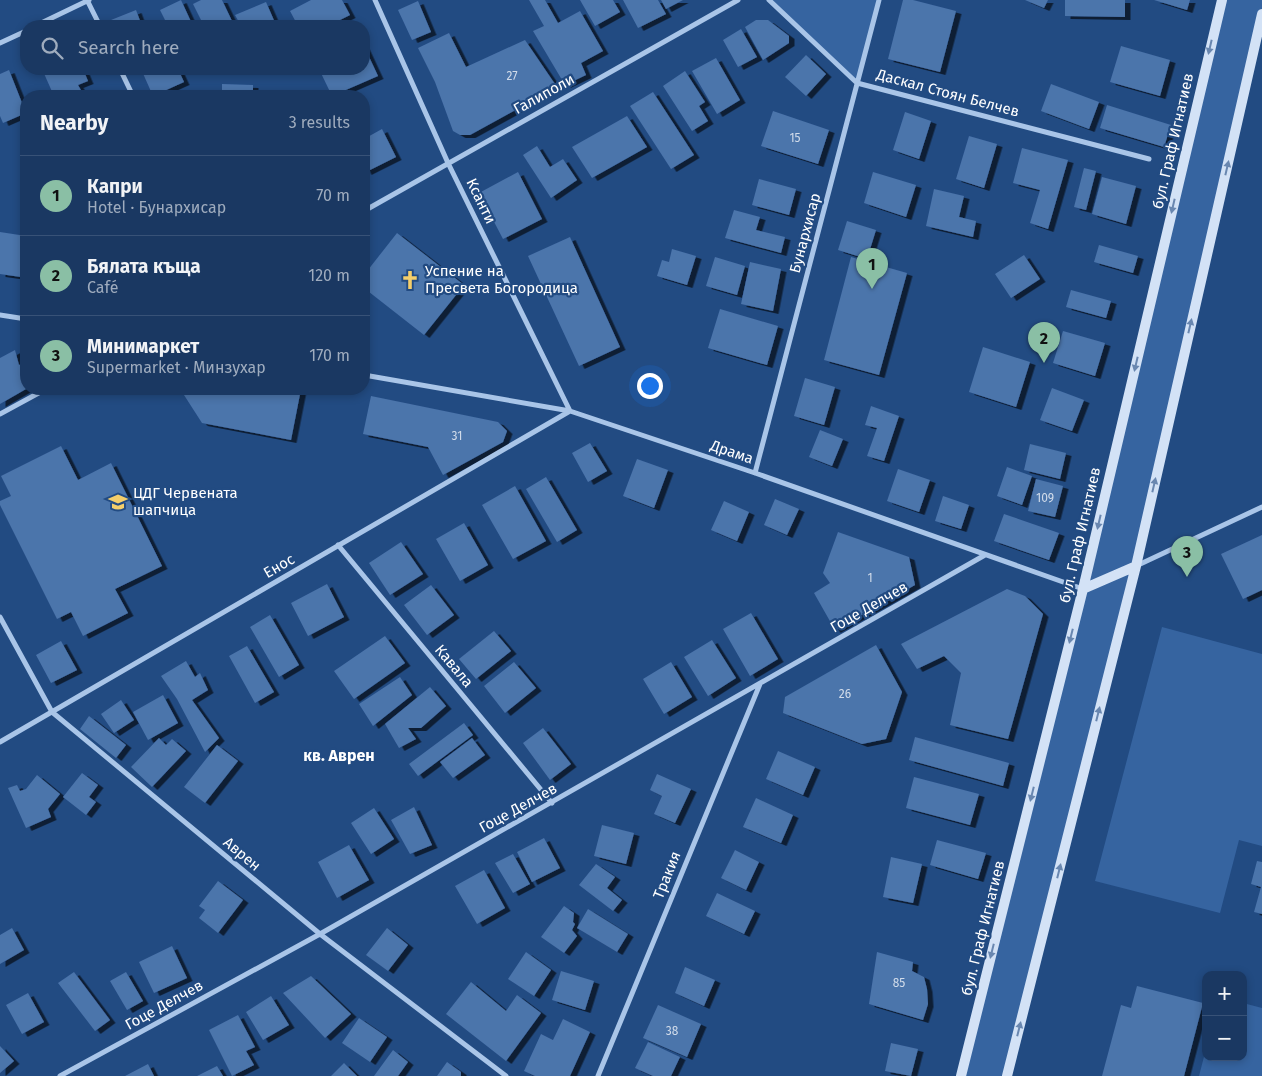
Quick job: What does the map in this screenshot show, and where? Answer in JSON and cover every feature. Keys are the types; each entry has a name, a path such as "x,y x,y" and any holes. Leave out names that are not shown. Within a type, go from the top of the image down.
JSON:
{"main road":[{"name":"бул. Граф Игнатиев","path":"961,1076 1083,589 1222,0"},
{"path":"1007,1076 1136,566 1262,14"},
{"path":"1083,589 1136,566"}],"street":[{"path":"47,20 88,0 97,20"},
{"name":"Ксанти","path":"375,0 448,163 570,411"},
{"name":"Галиполи","path":"370,208 738,0"},
{"name":"Даскал Стоян Белчев","path":"769,0 857,83 1149,159"},
{"name":"Бунархисар","path":"755,473 879,0"},
{"path":"0,44 20,34"},
{"path":"123,75 130,90"},
{"path":"0,315 20,318"},
{"name":"Драма","path":"370,376 570,411 755,473 1083,589"},
{"path":"0,414 35,395"},
{"name":"Енос","path":"0,742 570,411"},
{"path":"1136,566 1262,507"},
{"name":"Кавала","path":"338,546 552,804"},
{"name":"Гоце Делчев","path":"60,1076 320,934 552,804 985,555"},
{"name":"Аврен","path":"0,617 52,712 320,934 506,1076"},
{"name":"Тракия","path":"598,1076 760,684"}],"shaded area":[{"path":"769,0 879,0 857,83"},
{"path":"1222,0 1262,0 1262,14 1136,566 1007,1076 961,1076"},
{"path":"1162,627 1262,654 1262,846 1239,840 1220,913 1095,881"},
{"path":"1247,1004 1262,1008 1262,1076 1199,1076 1203,1061 1247,1061"}],"building":[{"path":"181,0 190,20 165,20 160,10"},
{"path":"201,0 222,0 232,20 201,20 193,4"},
{"path":"311,0 342,0 350,15 340,20 295,20 290,11"},
{"path":"529,0 545,0 558,23 580,11 603,51 581,63 586,75 565,85 533,31 544,26"},
{"path":"580,0 613,0 620,12 595,26"},
{"path":"623,0 658,0 666,14 638,28"},
{"path":"661,0 683,0 666,9"},
{"path":"903,0 913,0 956,11 940,72 888,59"},
{"path":"1025,0 1048,0 1044,8"},
{"path":"1065,0 1125,0 1125,17 1065,16"},
{"path":"1154,0 1190,0 1187,10"},
{"path":"418,1 431,32 412,40 398,10"},
{"path":"266,2 274,20 238,20 235,15"},
{"path":"136,10 140,20 111,20"},
{"path":"756,20 768,20 789,36 789,43 763,60 745,27"},
{"path":"741,29 757,57 738,67 723,40"},
{"path":"449,33 466,67 525,40 557,87 470,135 460,135 453,131 435,82 418,48"},
{"path":"1121,46 1170,60 1160,96 1110,82"},
{"path":"806,55 826,74 806,96 785,77"},
{"path":"716,58 740,100 717,114 692,71"},
{"path":"370,59 378,76 346,90 329,90 322,75 370,75"},
{"path":"9,70 20,98 20,116 3,123 0,116 0,74"},
{"path":"685,71 705,102 699,106 708,121 692,131 663,86"},
{"path":"45,75 86,75 88,81 78,85 81,90 51,90"},
{"path":"144,75 181,75 184,82 166,90 150,90"},
{"path":"222,84 253,85 253,90 222,90"},
{"path":"1051,84 1099,102 1089,129 1041,111"},
{"path":"653,92 694,155 671,169 630,106"},
{"path":"1107,105 1171,125 1164,147 1100,128"},
{"path":"773,111 829,130 818,164 761,146"},
{"path":"905,112 931,121 919,159 893,150"},
{"path":"627,116 647,147 592,178 572,147"},
{"path":"382,129 396,157 370,170 370,136"},
{"path":"969,136 997,144 984,188 956,179"},
{"path":"537,146 550,167 563,159 577,180 551,198 523,155"},
{"path":"1022,148 1068,160 1048,229 1030,223 1040,190 1013,183"},
{"path":"1084,168 1096,171 1086,210 1074,207"},
{"path":"518,172 542,219 503,239 479,193"},
{"path":"873,172 916,185 906,217 864,203"},
{"path":"1102,177 1136,186 1126,224 1092,214"},
{"path":"759,179 796,189 789,215 752,205"},
{"path":"934,189 964,196 959,217 976,221 973,237 926,226"},
{"path":"734,210 760,217 756,230 785,237 781,253 725,238"},
{"path":"847,221 876,230 867,259 838,250"},
{"path":"0,232 20,235 20,277 0,274"},
{"name":"Успение на Пресвета Богородица","path":"397,233 464,285 424,335 370,293 370,267"},
{"path":"570,237 620,347 579,366 528,256"},
{"path":"1099,245 1138,256 1133,273 1094,262"},
{"path":"672,249 696,256 687,285 657,276 662,260 669,262"},
{"path":"1024,255 1040,279 1011,298 995,274"},
{"path":"715,257 745,266 737,295 706,286"},
{"path":"851,257 907,273 879,375 824,360"},
{"path":"750,262 781,269 773,311 741,304"},
{"path":"1071,290 1111,301 1106,318 1066,307"},
{"path":"720,309 778,326 767,365 708,348"},
{"path":"1063,331 1105,343 1095,376 1053,363"},
{"path":"983,347 1030,362 1016,407 969,392"},
{"path":"15,350 20,365 20,392 0,404 0,358"},
{"path":"805,378 835,387 824,425 794,416"},
{"path":"1052,388 1084,400 1072,431 1040,420"},
{"path":"184,395 300,395 291,440 202,423"},
{"path":"371,396 498,422 507,431 503,442 443,475 428,447 363,434"},
{"path":"871,406 899,416 884,461 867,456 877,428 865,425"},
{"path":"820,430 843,439 832,466 809,457"},
{"path":"590,443 607,471 588,482 572,453"},
{"path":"1030,444 1066,453 1060,479 1024,470"},
{"path":"61,446 78,480 111,463 162,566 115,589 128,613 83,636 71,612 57,619 0,505 0,501 11,496 1,476"},
{"path":"637,459 668,470 654,508 623,496"},
{"path":"1007,467 1032,476 1022,505 997,496"},
{"path":"898,469 930,480 919,512 887,501"},
{"path":"546,477 577,530 557,542 526,489"},
{"path":"1036,479 1063,486 1055,517 1028,511"},
{"path":"515,486 546,541 513,559 482,505"},
{"path":"943,496 969,505 961,529 935,521"},
{"path":"775,499 799,509 787,535 764,525"},
{"path":"724,501 749,512 737,541 711,530"},
{"path":"1004,514 1059,533 1049,560 994,541"},
{"path":"464,523 488,565 460,581 436,539"},
{"path":"838,532 909,557 915,585 835,630 814,593 830,583 823,573"},
{"path":"1262,535 1262,590 1243,599 1221,554"},
{"path":"401,542 423,574 390,595 369,563"},
{"path":"327,584 344,617 308,636 291,603"},
{"path":"431,585 454,615 427,635 404,605"},
{"path":"1007,589 1025,596 1043,614 1008,739 950,725 961,673 944,656 917,669 901,644"},
{"path":"751,613 778,659 750,676 723,629"},
{"path":"270,615 299,665 279,677 250,627"},
{"path":"494,631 511,651 476,679 459,659"},
{"path":"385,636 405,663 354,699 334,671"},
{"path":"712,640 736,678 708,696 684,657"},
{"path":"61,641 77,670 51,683 36,655"},
{"path":"876,645 902,692 886,739 862,744 783,713 785,697"},
{"path":"247,646 274,692 255,703 229,656"},
{"path":"186,661 195,677 200,673 208,690 192,700 219,738 205,752 177,699 161,676"},
{"path":"514,662 536,688 505,713 484,686"},
{"path":"671,662 692,697 664,714 643,679"},
{"path":"400,677 412,695 373,726 359,704"},
{"path":"430,687 446,706 421,728 408,728 416,739 399,748 385,724"},
{"path":"163,695 178,723 148,740 133,712"},
{"path":"121,700 134,720 114,733 101,714"},
{"path":"89,716 126,745 116,758 80,729"},
{"path":"464,723 473,735 418,776 409,764"},
{"path":"543,728 571,764 550,780 523,743"},
{"path":"915,737 1009,763 1003,786 909,760"},
{"path":"159,738 166,745 172,739 186,751 152,787 131,767"},
{"path":"472,738 485,755 453,778 440,762"},
{"path":"217,745 238,761 205,803 184,787"},
{"path":"778,751 815,767 803,795 766,779"},
{"path":"82,773 98,785 89,797 96,802 86,815 63,797"},
{"path":"657,774 691,789 675,823 654,814 662,796 650,790"},
{"path":"37,775 60,794 48,809 51,817 26,828 8,788 17,785 20,791 26,789"},
{"path":"914,777 979,794 970,825 906,808"},
{"path":"756,798 793,815 781,843 743,827"},
{"path":"414,807 432,845 410,854 391,820"},
{"path":"374,808 394,839 371,854 351,823"},
{"path":"602,825 634,833 626,864 594,856"},
{"path":"544,838 560,868 532,882 517,852"},
{"path":"937,840 986,853 978,879 930,865"},
{"path":"349,845 369,880 337,898 318,862"},
{"path":"735,850 759,862 746,890 721,878"},
{"path":"513,854 530,884 513,893 495,863"},
{"path":"891,857 922,864 913,903 883,897"},
{"path":"1257,861 1262,862 1262,914 1254,912 1261,887 1251,884"},
{"path":"596,864 615,877 607,888 622,900 613,911 579,885"},
{"path":"484,870 505,908 477,924 455,886"},
{"path":"218,881 243,900 218,933 199,918 205,910 199,906"},
{"path":"717,893 755,911 744,934 706,916"},
{"path":"564,906 574,913 573,922 575,924 572,930 577,936 564,953 541,937"},
{"path":"588,909 628,934 617,952 577,928"},
{"path":"12,928 24,950 0,964 0,935"},
{"path":"387,928 408,945 388,971 366,955"},
{"path":"172,946 187,978 154,993 139,962"},
{"path":"526,952 551,970 534,996 508,979"},
{"path":"877,952 913,962 912,971 924,977 928,1004 923,1020 869,1004"},
{"path":"685,967 715,980 704,1006 675,993"},
{"path":"561,971 594,981 585,1010 552,1000"},
{"path":"74,972 110,1020 95,1031 58,983"},
{"path":"126,972 143,1001 127,1010 110,981"},
{"path":"311,976 351,1014 325,1038 283,993"},
{"path":"471,982 506,1011 517,995 541,1013 506,1061 446,1014"},
{"path":"1137,986 1202,1003 1184,1076 1102,1076 1121,1005 1131,1008"},
{"path":"28,993 44,1022 22,1034 6,1005"},
{"path":"271,996 289,1025 263,1040 246,1012"},
{"path":"658,1005 701,1024 687,1057 643,1038"},
{"path":"238,1015 255,1047 246,1051 254,1065 232,1076 209,1030"},
{"path":"359,1018 387,1037 370,1062 342,1043"},
{"path":"563,1019 590,1032 570,1076 535,1076 524,1071 541,1034 553,1040"},
{"path":"648,1042 680,1057 671,1076 653,1076 635,1068"},
{"path":"891,1043 918,1049 911,1076 885,1071"},
{"path":"0,1046 14,1061 0,1073"},
{"path":"393,1050 408,1062 398,1076 374,1076"},
{"path":"447,1062 461,1072 461,1076 437,1076"},
{"path":"344,1063 357,1076 331,1076"},
{"path":"148,1064 154,1076 125,1076"},
{"path":"217,1066 223,1076 197,1076"}],"place":[{"name":"Успение на Пресвета Богородица","path":"410,280"},
{"name":"Капри","path":"872,289"},
{"name":"Бялата къща","path":"1044,363"},
{"name":"ЦДГ Червената шапчица","path":"118,502"},
{"name":"Минимаркет","path":"1187,577"}],"district":[{"name":"кв. Аврен","path":"339,755"}]}
